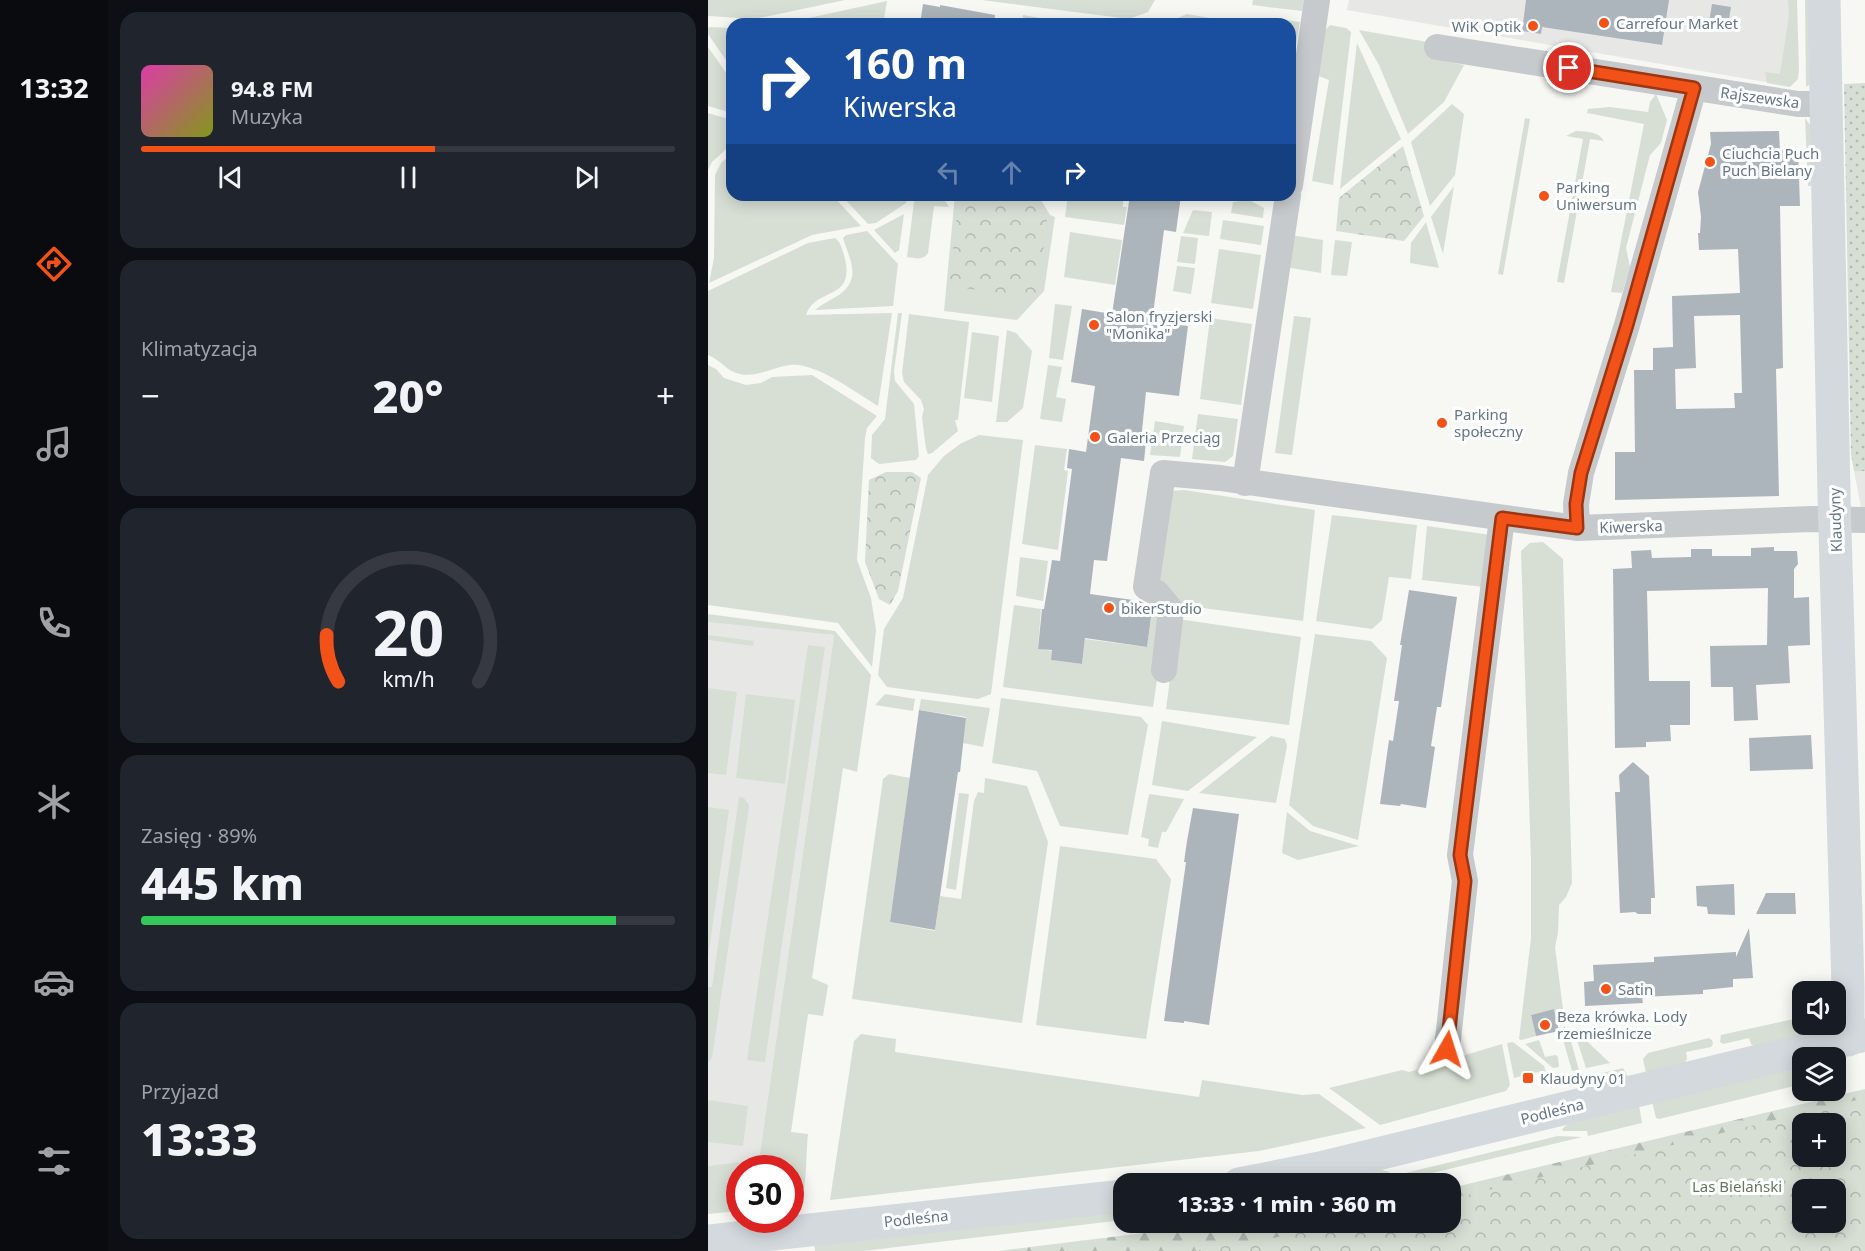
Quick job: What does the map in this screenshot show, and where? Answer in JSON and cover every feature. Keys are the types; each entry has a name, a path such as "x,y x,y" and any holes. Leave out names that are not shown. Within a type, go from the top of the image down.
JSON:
{"street":[{"path":"1296,144 1317,0"},
{"name":"Klaudyny","path":"1824,0 1834,495 1850,521 1857,1037"},
{"name":"Rajszewska","path":"1437,47 1798,104 1827,104"},
{"path":"1577,528 1576,504 1581,473 1627,325 1694,88"},
{"path":"1245,483 1287,201"},
{"name":"Kiwerska","path":"1164,670 1171,610 1157,592 1146,587 1163,473 1220,478 1577,528 1810,519 1850,521"},
{"path":"1447,1049 1465,881 1460,855 1502,518"},
{"name":"Podleśna","path":"1295,1173 1857,1037"},
{"name":"Podleśna","path":"708,1240 1113,1197"}],"shaded area":[{"path":"1349,0 1790,0 1789,86 1347,10"},
{"path":"1854,471 1865,471 1865,507 1861,507"},
{"path":"708,619 834,635 760,1155 726,1155 726,1165 708,1167"}],"green space":[{"path":"708,0 845,0 760,18 708,16"},
{"path":"982,0 1155,0 1148,12 1132,18"},
{"path":"1253,0 1304,0 1302,11 1252,5"},
{"path":"1788,0 1797,0 1799,69 1798,79 1790,87 1767,83 1765,72 1780,74 1789,15"},
{"path":"1805,0 1811,0 1810,84 1806,87"},
{"path":"887,1 884,18 809,18"},
{"path":"1187,14 1210,18 1178,18"},
{"path":"1023,15 1041,18 1023,18"},
{"path":"1296,21 1300,22 1296,45"},
{"path":"1330,25 1346,28 1351,32 1333,185 1312,181 1329,80 1316,75 1323,32"},
{"path":"708,28 726,28 726,60 708,34"},
{"path":"1359,30 1433,43 1432,58 1464,65 1444,102 1408,134 1379,65"},
{"path":"1357,43 1401,139 1340,189"},
{"path":"708,47 726,72 726,111 708,106"},
{"path":"1865,83 1865,471 1854,471 1851,454 1844,84"},
{"path":"1656,94 1667,120 1661,143 1650,155 1626,248 1630,267 1622,293 1611,292 1644,124 1587,113 1588,109 1610,107 1648,112 1650,102"},
{"path":"1452,104 1464,114 1455,175 1430,206 1411,142"},
{"path":"708,113 726,118 726,149 712,162 708,170"},
{"path":"1525,118 1530,119 1503,275 1498,274"},
{"path":"1805,118 1811,126 1813,186 1808,186"},
{"path":"1576,131 1595,134 1604,141 1590,139 1564,283 1557,282 1583,139 1566,136"},
{"path":"1403,146 1424,216 1404,241 1336,231 1339,198"},
{"path":"726,158 726,201 838,201 861,226 812,235 709,283 714,258 715,175"},
{"path":"1454,186 1443,254 1431,217"},
{"path":"847,201 906,201 876,223 868,224"},
{"path":"946,201 949,207 934,206 928,253 919,258 907,257 914,202"},
{"path":"954,201 1042,201 1050,215 1055,217 1044,291 1017,320 944,311"},
{"path":"958,201 1037,201 1047,218 1038,298 949,286"},
{"path":"1067,201 1123,201 1123,207 1127,207 1124,225 1065,217"},
{"path":"1251,201 1264,208 1263,218 1231,213 1233,202"},
{"path":"1193,210 1212,212 1209,236 1183,233"},
{"path":"904,214 899,250 895,253 874,230"},
{"path":"1223,220 1264,226 1261,245 1220,239"},
{"path":"1426,222 1439,268 1410,263 1411,243"},
{"path":"867,231 898,264 893,306 815,310 839,295 850,282 851,262 843,238 846,235"},
{"path":"1070,232 1122,240 1115,285 1064,277"},
{"path":"1290,235 1323,240 1321,273 1285,267"},
{"path":"1181,236 1198,238 1195,264 1177,262"},
{"path":"835,238 840,244 845,259 847,272 844,282 833,292 817,300 806,315 892,313 878,406 812,368 790,365 746,375 731,371 708,355 708,291 808,243"},
{"path":"1335,240 1352,242 1347,276 1331,275"},
{"path":"1219,249 1261,255 1253,309 1211,303"},
{"path":"1177,266 1195,268 1191,294 1173,291"},
{"path":"1055,304 1072,306 1063,360 1049,358"},
{"path":"898,313 902,313 894,371 895,381 914,404 919,456 916,460 879,464 871,458 872,435 885,419"},
{"path":"909,314 969,322 958,420 955,420 958,431 928,454 922,417 924,409 921,400 904,382 902,373"},
{"path":"1294,316 1311,318 1292,455 1275,453"},
{"path":"1210,318 1252,324 1241,405 1200,399"},
{"path":"1007,330 1016,333 1032,351 1023,408 1007,422 996,422"},
{"path":"972,332 999,336 992,402 964,398"},
{"path":"708,365 716,369 724,378 746,385 761,383 772,377 812,375 877,416 867,428 865,438 857,560 871,598 876,630 872,667 838,623 708,605"},
{"path":"1048,365 1062,367 1056,397 1066,399 1062,422 1040,419"},
{"path":"1198,414 1238,419 1233,456 1225,462 1192,459"},
{"path":"1155,421 1184,426 1180,457 1150,455"},
{"path":"979,435 1023,440 991,694 978,699 887,687 878,675 884,629 903,598 928,475 944,456 960,444"},
{"path":"1035,445 1067,449 1064,470 1068,471 1058,550 1022,544"},
{"path":"886,472 912,472 921,478 898,591 890,605 879,599 865,562 869,480"},
{"path":"1184,490 1315,510 1303,621 1180,605 1156,579 1170,491"},
{"path":"1332,515 1417,525 1411,579 1389,577 1382,620 1372,629 1316,621"},
{"path":"1427,526 1491,535 1484,587 1422,580"},
{"path":"1543,542 1563,559 1572,883 1566,897 1559,905 1555,947 1564,1017 1556,1019 1554,1009 1531,1015 1536,1036 1521,1040 1519,1039 1531,938 1531,862 1521,551 1530,543"},
{"path":"1020,557 1048,561 1043,601 1016,596"},
{"path":"1153,603 1167,612 1153,707 1003,687 1014,605 1041,609 1038,648 1052,651 1051,660 1082,664 1085,639 1147,647"},
{"path":"708,614 835,631 871,675 857,772 843,768 812,978 828,985 823,1016 808,1014 791,1132 808,1134 804,1191 804,1155 760,1155 834,635 708,622"},
{"path":"1178,619 1301,637 1289,725 1166,709"},
{"path":"1315,634 1371,641 1387,658 1358,840 1313,826 1289,805"},
{"path":"708,635 754,641 753,646 708,640"},
{"path":"808,645 825,647 765,1062 747,1060"},
{"path":"708,688 737,692 726,775 708,773"},
{"path":"746,694 795,700 785,784 736,778"},
{"path":"885,694 915,699 913,711 875,705"},
{"path":"1001,698 1141,717 1148,725 1128,835 1060,826 1037,771 992,763"},
{"path":"921,699 990,708 983,747 963,743 966,717 919,710"},
{"path":"1162,721 1257,737 1188,791 1152,785"},
{"path":"1271,736 1285,739 1287,746 1276,803 1199,793"},
{"path":"889,774 910,778 890,922 935,931 940,896 961,899 974,801 978,792 984,793 985,778 1027,786 1048,842 1022,1023 852,999 883,779"},
{"path":"959,793 969,794 956,890 946,888"},
{"path":"1149,794 1184,799 1166,832 1162,832 1158,848 1148,846 1149,839 1141,837"},
{"path":"739,797 744,798 749,805 748,814 712,1058 708,1063 708,987 712,987"},
{"path":"708,807 729,810 708,958"},
{"path":"1287,812 1310,831 1359,846 1298,860 1282,853"},
{"path":"1060,846 1156,859 1171,879 1146,1039 1036,1025"},
{"path":"1792,1019 1792,1035 1802,1035 1758,1048 1751,1044 1749,1038 1723,1044 1720,1042 1721,1035"},
{"path":"1563,1027 1568,1031 1579,1070 1572,1071 1562,1036"},
{"path":"1573,1028 1610,1063 1586,1068"},
{"path":"861,1034 896,1039 895,1052 1199,1097 1202,1080 1302,1095 1319,1094 1366,1128 1259,1151 830,1200 854,1041"},
{"path":"1709,1038 1713,1044 1711,1047 1686,1052 1687,1059 1682,1068 1646,1073 1643,1059 1648,1053"},
{"path":"1539,1040 1545,1057 1556,1055 1559,1067 1553,1068 1525,1044"},
{"path":"1513,1042 1544,1066 1547,1075 1540,1078 1538,1072 1514,1078 1507,1043"},
{"path":"1502,1044 1510,1085 1506,1091 1380,1125 1329,1088 1402,1070 1409,1072"},
{"path":"1792,1067 1792,1087 1659,1119 1656,1118 1652,1101"},
{"path":"1623,1068 1629,1079 1559,1084"},
{"name":"Las Bielański","path":"1865,1089 1865,1251 998,1251 1144,1233 1461,1233 1461,1186 1815,1101 1846,1101 1846,1094"},
{"name":"Las Bielański","path":"1865,1098 1865,1251 1193,1251 1298,1233 1461,1233 1461,1197 1792,1116 1792,1167 1846,1167 1846,1113 1804,1113"},
{"path":"708,1100 748,1106 743,1146 708,1142"},
{"path":"1639,1105 1642,1123 1588,1136 1587,1131 1563,1131 1562,1129 1572,1120"},
{"path":"1558,1136 1582,1137 1432,1173 1405,1173"},
{"path":"726,1164 726,1212 708,1214 708,1166"},
{"path":"1373,1168 1390,1172 1388,1173 1351,1173"},
{"path":"1113,1210 1113,1221 863,1251 815,1251 814,1242"}],"building":[{"name":"Carrefour Market","path":"1526,0 1669,0 1662,45 1542,27 1541,34 1522,31"},
{"path":"923,4 995,15 995,18 921,18"},
{"path":"1712,4 1731,7 1727,31 1708,28"},
{"path":"1779,131 1780,151 1798,150 1800,206 1780,206 1783,368 1776,369 1779,496 1615,500 1615,452 1635,452 1634,370 1653,370 1653,348 1673,347 1672,296 1740,293 1738,249 1699,250 1698,233 1700,233 1701,217 1698,192 1711,144 1710,132","holes":["1740,315 1742,393 1734,393 1735,408 1676,409 1675,369 1696,368 1694,316"]},
{"path":"1129,201 1180,201 1176,232 1164,230 1152,322 1188,326 1179,396 1146,392 1141,440 1146,441 1144,461 1121,458 1107,561 1094,560 1090,594 1140,601 1147,605 1152,610 1147,647 1085,638 1082,664 1051,660 1052,650 1038,649 1042,609 1044,609 1052,560 1060,561 1072,469 1067,468 1069,449 1086,452 1095,386 1071,382 1082,309 1112,314"},
{"path":"1774,547 1774,551 1797,551 1798,564 1794,569 1794,598 1809,597 1810,645 1788,646 1790,683 1756,685 1758,720 1734,721 1733,687 1711,687 1710,646 1767,645 1768,588 1647,591 1649,681 1690,681 1690,725 1670,725 1671,741 1646,742 1646,747 1615,748 1613,569 1632,568 1631,551 1651,550 1652,558 1691,557 1691,549 1712,549 1712,556 1751,556 1751,548"},
{"path":"1409,590 1457,597 1441,707 1437,707 1431,746 1435,747 1426,808 1401,804 1400,806 1380,804 1389,740 1393,741 1399,701 1394,701"},
{"path":"919,710 966,718 960,772 958,772 935,930 890,922"},
{"path":"1811,735 1813,769 1750,771 1749,738"},
{"path":"1633,762 1649,776 1655,898 1651,898 1651,914 1620,913 1615,792 1620,792 1619,775"},
{"path":"1193,808 1239,814 1209,1025 1164,1021"},
{"path":"1734,884 1735,915 1708,914 1707,907 1697,906 1696,886"},
{"path":"1766,893 1795,893 1796,914 1756,914"},
{"path":"1749,928 1753,978 1733,979 1733,987 1703,990 1703,994 1642,997 1643,1003 1585,1006 1584,982 1594,981 1593,965 1654,962 1654,957 1736,952 1736,957"},
{"name":"Beza krówka. Lody rzemieślnicze","path":"1554,1009 1559,1031 1536,1036 1531,1015"}],"place":[{"name":"Carrefour Market","path":"1604,23"},
{"name":"WiK Optik","path":"1533,26"},
{"name":"Ciuchcia Puch Puch Bielany","path":"1710,162"},
{"name":"Parking Uniwersum","path":"1544,196"},
{"name":"Salon fryzjerski \"Monika\"","path":"1094,325"},
{"name":"Parking społeczny","path":"1442,423"},
{"name":"Galeria Przeciąg","path":"1095,437"},
{"name":"bikerStudio","path":"1109,608"},
{"name":"Satin","path":"1606,989"},
{"name":"Beza krówka. Lody rzemieślnicze","path":"1545,1025"},
{"name":"Klaudyny 01","path":"1528,1078"}],"route":[{"path":"1447,1049 1465,881 1460,855 1502,518 1577,528 1576,504 1581,473 1627,325 1694,88 1569,68"}]}
